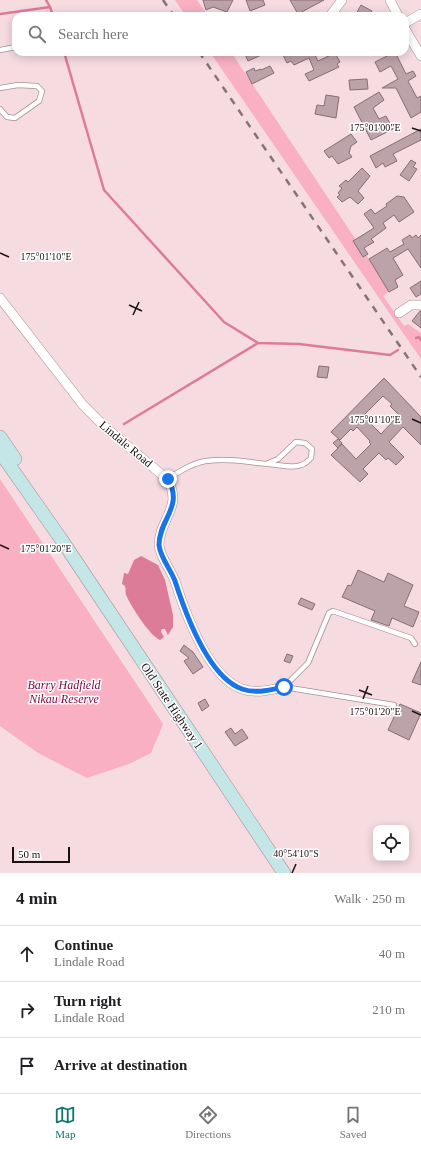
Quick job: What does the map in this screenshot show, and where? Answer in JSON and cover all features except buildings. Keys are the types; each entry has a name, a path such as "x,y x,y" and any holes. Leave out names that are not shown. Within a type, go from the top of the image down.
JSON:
{"main road":[{"name":"Old State Highway 1","path":"0,438 43,504 60,539"},
{"name":"Old State Highway 1","path":"1,454 60,539 284,873"}],"street":[{"path":"333,12 342,0"},
{"path":"390,0 396,12"},
{"path":"409,21 421,14"},
{"path":"409,36 421,56"},
{"name":"Lindale Road","path":"0,298 82,405 105,428 168,479"},
{"path":"399,312 411,305 421,304"},
{"path":"168,479 172,487 174,501 161,536 160,551 171,572 184,610 202,647 227,681 242,689 255,692 284,687"}],"lane":[{"path":"0,50 12,47"},
{"path":"0,88 18,85 37,86 42,91 39,101 15,118 7,117 0,109"},
{"path":"168,479 187,468 204,461 224,460 266,464 303,465 311,458 312,449 305,443 296,442 278,459 266,464"},
{"path":"284,687 308,664 329,614 333,611 411,638 415,644"},
{"path":"284,687 394,705"}],"green space":[{"path":"175,0 197,0 205,12 183,12"},
{"path":"213,56 234,56 390,291 383,296 404,326 408,324 421,333 421,359"},
{"name":"Barry Hadfield Nikau Reserve","path":"0,479 163,724 151,753 129,764 87,778 38,753 0,726"}],"shaded area":[{"path":"141,556 158,565 165,580 173,615 173,627 168,635 165,629 162,629 161,632 164,637 160,640 141,620 126,595 125,586 122,584 124,573 128,574 134,560"}],"waterway":[{"path":"46,0 50,7"},
{"path":"14,12 50,7 52,12"},
{"path":"0,14 12,12"},
{"path":"65,56 104,190 224,322 258,343 299,344 390,355 398,350"},
{"path":"416,338 419,337 421,340"},
{"path":"124,424 258,343"}],"railway":[{"path":"163,0 171,12"},
{"path":"202,56 421,377"}],"route":[{"path":"168,479 174,493 174,501 161,536 159,544 160,551 174,579 184,610 202,647 227,681 242,689 255,692 284,687"}]}
